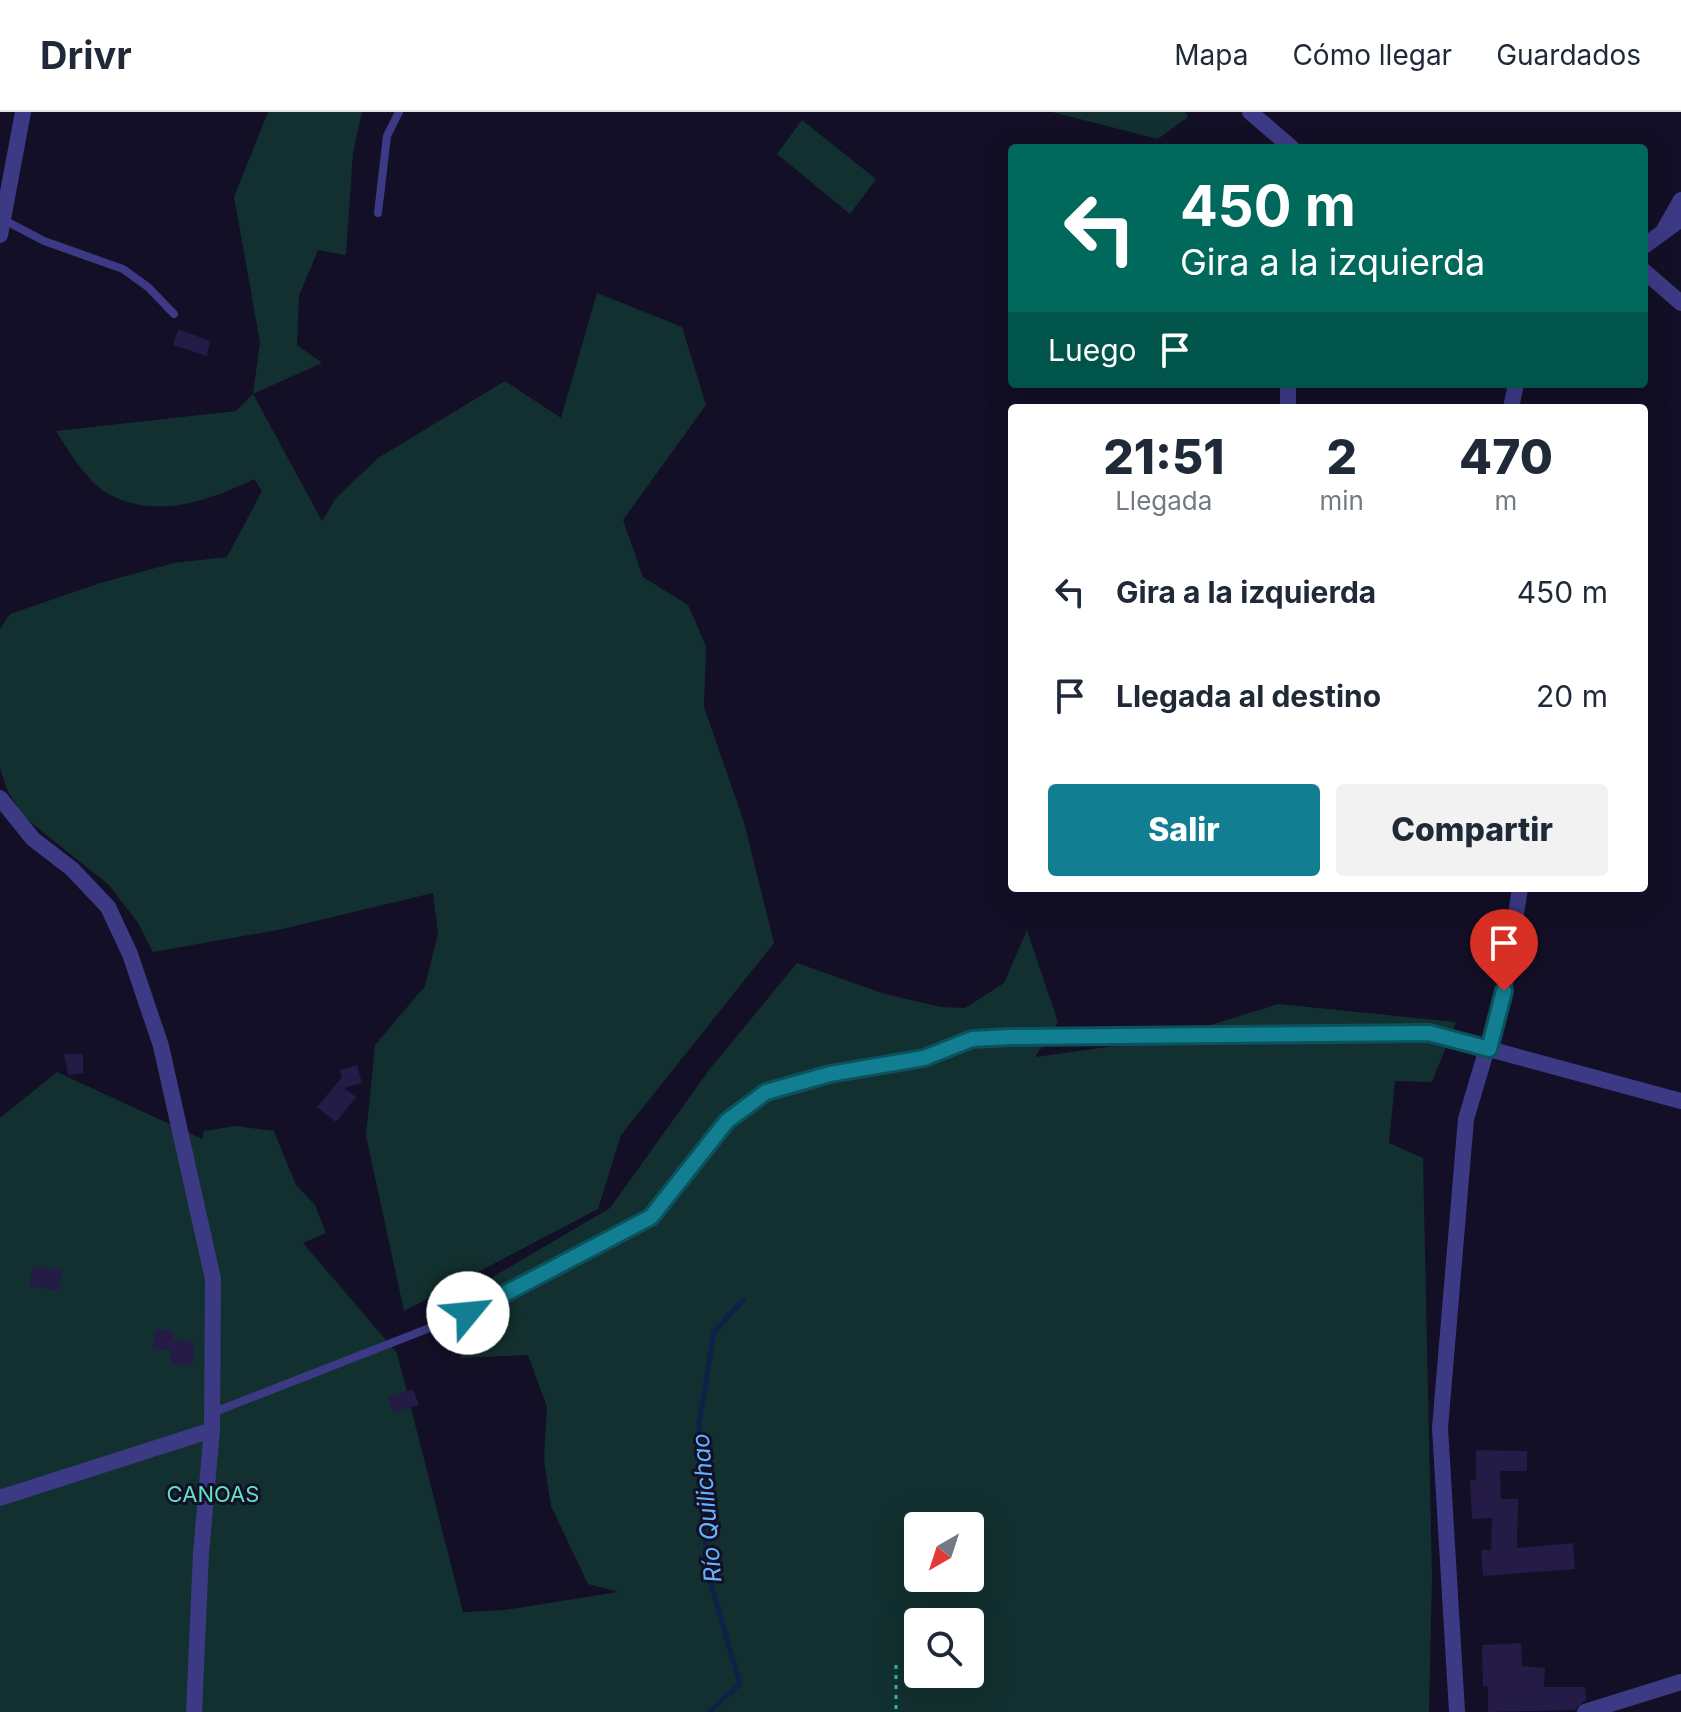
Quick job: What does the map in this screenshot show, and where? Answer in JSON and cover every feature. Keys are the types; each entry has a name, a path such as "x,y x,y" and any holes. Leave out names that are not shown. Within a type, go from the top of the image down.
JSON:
{"street":[{"path":"2,227 23,112"},
{"path":"1250,112 1287,144"},
{"path":"1663,232 1681,200"},
{"path":"1648,243 1681,219"},
{"path":"1648,274 1681,303"},
{"path":"0,798 33,839 72,869 108,907 130,954 161,1046 213,1279 212,1421 201,1553 194,1712"},
{"path":"1457,1712 1440,1428 1466,1119 1504,991 1519,892"},
{"path":"1489,1049 1681,1101"},
{"path":"0,1498 212,1421"},
{"path":"1585,1712 1681,1682"}],"lane":[{"path":"378,213 387,136 399,112"},
{"path":"2,227 123,269 148,287 174,314"},
{"path":"212,1421 468,1313 651,1217 727,1121 743,1106 789,1083 924,1058 972,1039 1010,1037 1429,1033 1489,1049"}],"path":[{"path":"896,1665 896,1712"}],"green space":[{"path":"268,112 362,112 353,153 346,255 318,250 299,296 297,345 322,363 253,394 260,342 234,197"},
{"path":"1052,112 1185,112 1188,117 1158,139"},
{"path":"802,120 876,179 850,214 777,154"},
{"path":"597,293 682,327 706,405 623,520 643,577 688,605 706,646 704,707 744,822 774,943 621,1135 598,1209 404,1311 366,1136 375,1045 425,986 438,934 433,893 278,930 153,952 138,923 109,885 24,817 8,792 0,768 0,629 10,614 100,583 174,563 227,557 262,491 254,479 220,494 184,504 148,506 130,503 112,496 95,484 56,431 236,411 253,394 322,521 336,498 378,458 505,381 561,418"},
{"name":"CANOAS","path":"1027,930 1058,1022 1035,1057 1166,1039 1278,1004 1456,1022 1432,1082 1395,1081 1389,1143 1423,1158 1432,1577 1429,1712 0,1712 0,1118 57,1072 202,1139 204,1131 236,1126 274,1131 296,1185 315,1205 326,1233 303,1243 397,1353 463,1612 505,1610 618,1592 588,1584 551,1506 544,1459 547,1407 528,1355 461,1358 440,1308 610,1208 709,1070 797,963 885,994 941,1007 965,1008 1004,983"}],"building":[{"path":"178,329 210,341 207,356 173,345"},
{"path":"64,1054 83,1054 83,1073 68,1075"},
{"path":"357,1065 362,1083 344,1088 356,1097 336,1122 317,1107 342,1077 340,1070"},
{"path":"33,1266 62,1271 59,1291 29,1286"},
{"path":"154,1330 173,1330 173,1340 194,1341 193,1365 171,1364 171,1350 153,1349"},
{"path":"413,1389 419,1405 393,1413 388,1397"},
{"path":"1476,1450 1527,1451 1527,1471 1500,1471 1501,1499 1518,1499 1517,1548 1573,1543 1575,1569 1483,1576 1481,1550 1491,1550 1492,1518 1472,1519 1470,1480 1476,1480"},
{"path":"1521,1643 1522,1666 1545,1668 1544,1687 1585,1687 1586,1700 1574,1710 1488,1712 1488,1686 1483,1686 1482,1645"}],"waterway":[{"name":"Río Quilichao","path":"709,1712 740,1684 707,1570 699,1424 714,1332 743,1300"}],"route":[{"path":"468,1313 651,1217 727,1121 743,1106 789,1083 924,1058 972,1039 1010,1037 1429,1033 1489,1049 1504,991"}]}
